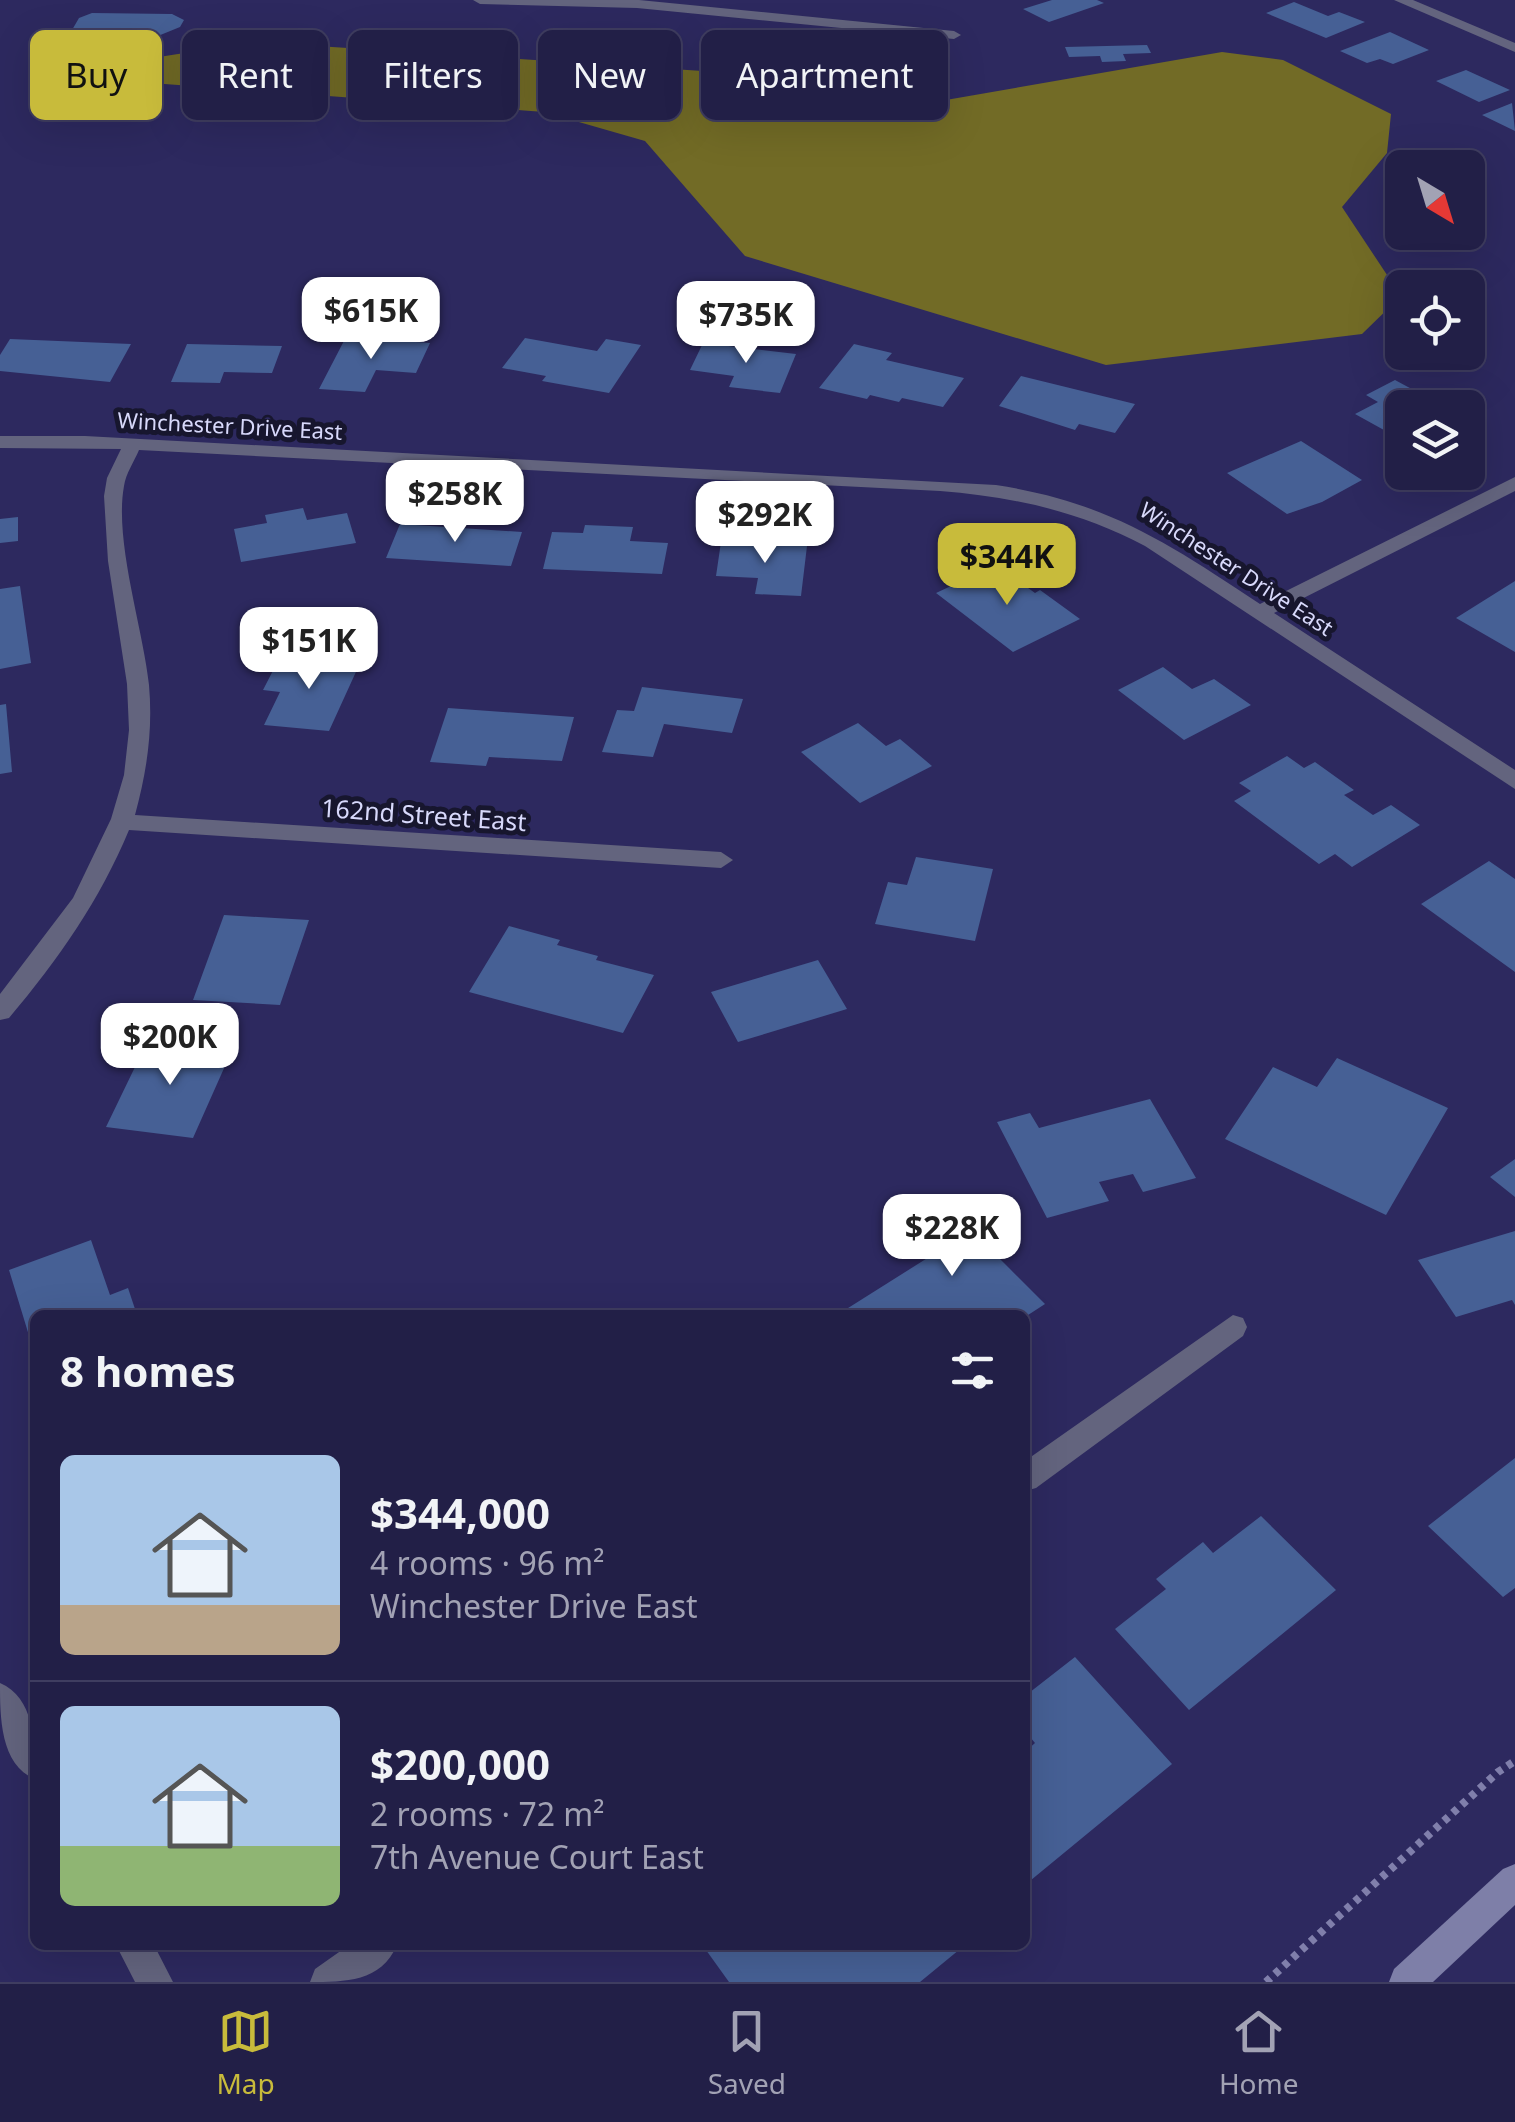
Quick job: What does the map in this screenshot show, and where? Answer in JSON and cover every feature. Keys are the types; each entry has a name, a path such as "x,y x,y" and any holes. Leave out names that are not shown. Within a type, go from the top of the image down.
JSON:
{"street":[{"path":"480,0 639,2 954,35"},
{"path":"1401,0 1515,48"},
{"name":"Winchester Drive East","path":"0,442 85,442 1009,490 1064,502 1120,524 1515,781"},
{"path":"0,1012 74,921 123,822 133,781 139,689 114,548 114,487 132,446"},
{"path":"1260,612 1515,483"},
{"name":"162nd Street East","path":"123,822 721,860"},
{"path":"1030,1474 1234,1328"},
{"path":"0,1698 30,1754"},
{"path":"1407,1982 1515,1881"},
{"path":"137,1950 155,1982"},
{"path":"328,1982 372,1950"}],"path":[{"path":"1266,1982 1498,1772 1515,1761"}],"shaded area":[{"path":"328,47 348,48 348,98 328,96"},
{"path":"1222,52 1283,60 1391,114 1385,155 1342,207 1385,272 1385,312 1362,334 1106,365 745,256 645,141 572,120 681,120 681,70 701,71 701,120 948,120 948,100"},
{"path":"182,53 182,85 162,84 162,57"},
{"path":"518,59 538,60 538,112 518,110"}],"building":[{"path":"1052,0 1104,3 1049,22 1023,9"},
{"path":"1294,2 1328,16 1339,12 1365,22 1326,38 1266,13"},
{"path":"92,13 172,14 184,20 180,27 162,34 162,30 72,30 79,18"},
{"path":"1390,32 1429,50 1393,64 1380,59 1367,63 1340,51"},
{"path":"1147,45 1151,53 1123,54 1126,61 1102,62 1100,56 1069,57 1065,47"},
{"path":"1466,70 1510,90 1479,102 1436,81"},
{"path":"1512,103 1515,131 1482,115"},
{"path":"346,337 430,343 416,373 376,370 365,392 319,389"},
{"path":"525,338 597,351 606,339 641,345 609,393 542,381 546,376 502,368"},
{"path":"10,339 131,344 110,382 0,371 0,355"},
{"path":"703,343 796,354 780,393 729,387 734,376 690,370"},
{"path":"187,344 282,346 272,373 224,372 220,383 171,382"},
{"path":"854,344 892,353 886,360 964,378 943,407 902,398 899,402 870,395 867,399 819,388"},
{"path":"1021,376 1135,404 1115,433 1079,424 1075,430 999,406"},
{"path":"1395,380 1414,390 1385,390 1385,431 1355,414 1378,402 1366,395"},
{"path":"1301,441 1362,480 1322,502 1287,514 1227,473"},
{"path":"303,508 307,520 347,513 356,543 241,562 234,529 267,523 265,515"},
{"path":"18,517 18,541 0,543 0,519"},
{"path":"400,524 522,532 511,566 386,558"},
{"path":"585,525 633,527 630,541 668,543 662,574 543,569 552,532 583,533"},
{"path":"721,542 807,546 801,596 755,594 758,578 716,576"},
{"path":"996,565 1080,619 1013,652 936,593"},
{"path":"1515,581 1515,652 1456,618"},
{"path":"20,586 31,663 0,669 0,589"},
{"path":"281,655 360,663 329,731 264,725 280,692 263,690"},
{"path":"1163,667 1192,689 1214,679 1251,705 1184,740 1118,690"},
{"path":"642,687 743,699 732,733 664,724 653,757 602,752 617,710 634,711"},
{"path":"6,704 12,772 0,774 0,705"},
{"path":"448,708 574,717 562,761 489,757 486,766 430,762"},
{"path":"858,723 886,746 900,739 932,766 860,803 801,752"},
{"path":"1287,756 1304,768 1315,762 1354,790 1344,795 1373,815 1391,805 1420,825 1352,867 1335,854 1319,864 1234,801 1251,791 1239,783"},
{"path":"916,857 993,869 975,941 875,924 888,882 907,885"},
{"path":"1489,861 1515,879 1515,972 1421,904"},
{"path":"224,915 309,920 280,1005 193,1000"},
{"path":"509,926 560,940 557,945 598,956 596,960 654,975 623,1033 469,992"},
{"path":"818,960 847,1009 738,1042 711,992"},
{"path":"149,1038 233,1048 193,1138 106,1127"},
{"path":"1337,1058 1448,1108 1386,1215 1225,1139 1273,1067 1317,1087"},
{"path":"1150,1099 1196,1178 1143,1192 1133,1174 1099,1182 1109,1201 1047,1218 997,1122 1030,1113 1039,1128"},
{"path":"1515,1159 1515,1197 1490,1177"},
{"path":"949,1208 1045,1304 1030,1314 1030,1310 845,1310 929,1257 908,1234"},
{"path":"1515,1231 1515,1305 1512,1300 1456,1317 1418,1260"},
{"path":"91,1240 110,1295 128,1288 135,1310 30,1310 30,1339 9,1270"},
{"path":"1515,1458 1515,1588 1503,1597 1428,1526"},
{"path":"1261,1516 1336,1590 1189,1710 1115,1629 1166,1589 1156,1579 1203,1542 1213,1553"},
{"path":"1075,1657 1172,1764 1030,1881 1030,1748 1035,1743 1030,1737 1030,1692"},
{"path":"706,1950 959,1950 920,1982 729,1982"}]}
